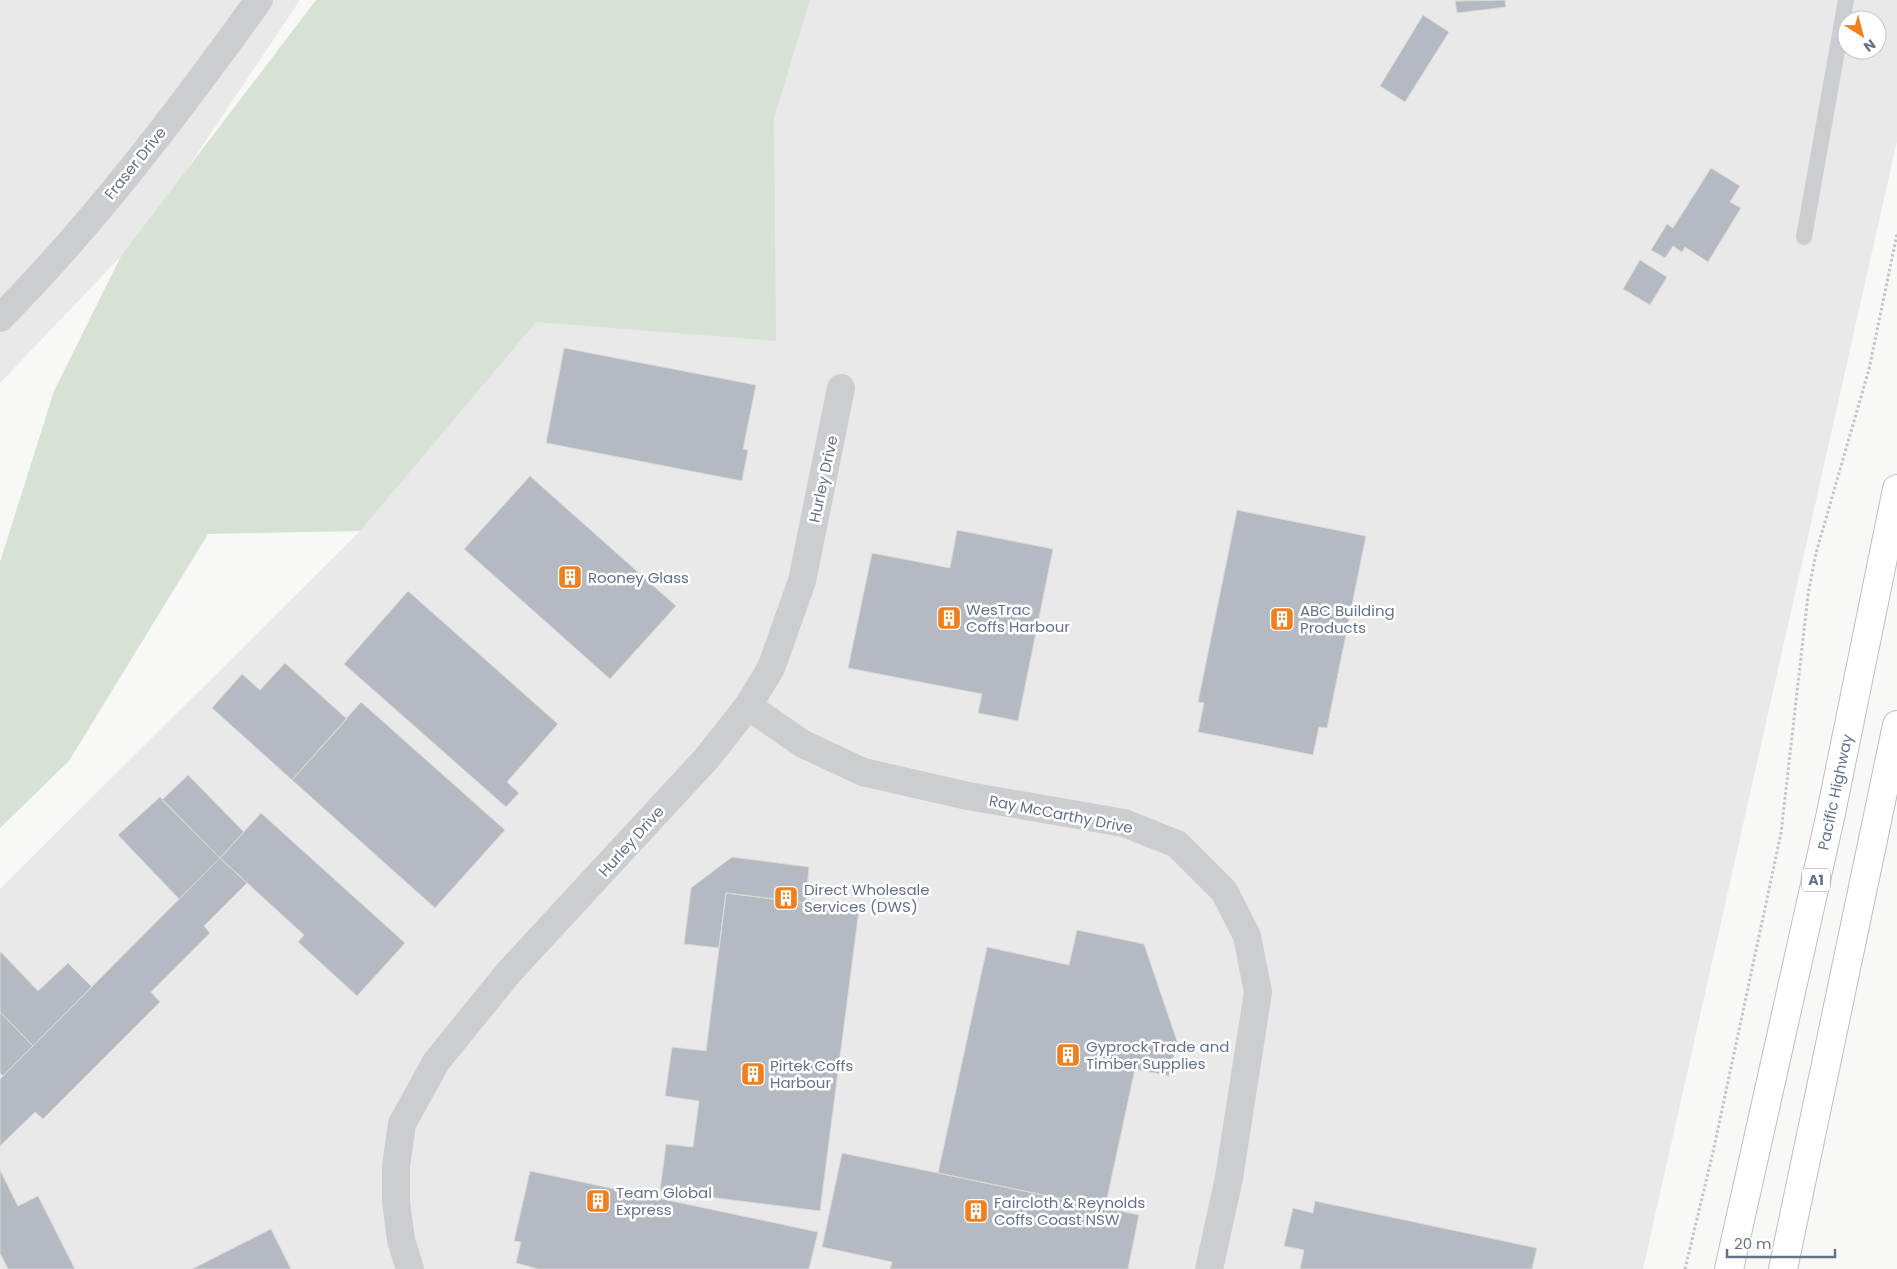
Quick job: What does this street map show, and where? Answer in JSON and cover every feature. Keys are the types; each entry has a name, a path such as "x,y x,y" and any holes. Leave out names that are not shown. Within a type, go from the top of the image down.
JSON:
{"highway":[{"name":"Pacific Highway","path":"1729,1269 1831,813 1897,489"},
{"path":"1783,1269 1897,725"}],"street":[{"name":"Fraser Drive","path":"0,318 44,274 188,99 259,0"},
{"name":"Hurley Drive","path":"410,1269 401,1240 396,1202 396,1166 402,1124 436,1062 509,972 707,758 748,706 771,668 802,581 841,388"},
{"name":"Ray McCarthy Drive","path":"748,706 803,744 863,772 968,796 1124,823 1177,844 1224,891 1247,936 1258,992 1229,1178 1209,1269"}],"lane":[{"path":"1804,237 1846,0"}],"path":[{"path":"1685,1269 1714,1152 1781,833 1808,595 1816,553 1869,369 1897,234"}],"shaded area":[{"path":"0,0 300,0 147,229 0,383"},
{"path":"316,0 810,0 774,118 776,341 536,322 360,531 208,534 69,761 0,828 0,562 54,391 121,256"},
{"path":"776,0 1897,0 1897,141 1643,1269 0,1269 0,889 360,531"}],"building":[{"path":"1505,0 1506,7 1457,13 1455,1"},
{"path":"1423,15 1449,32 1405,102 1380,86"},
{"path":"1711,168 1740,186 1730,202 1741,208 1708,262 1685,247 1682,252 1673,246 1665,258 1651,250 1667,224 1673,228"},
{"path":"1640,260 1667,277 1650,305 1623,289"},
{"path":"564,348 756,385 743,449 748,450 742,481 546,443"},
{"name":"Rooney Glass","path":"530,476 676,606 610,679 464,549"},
{"name":"ABC Building Products","path":"1237,510 1366,536 1327,728 1319,727 1313,755 1198,732 1204,703 1198,702"},
{"name":"WesTrac Coffs Harbour","path":"957,530 1053,549 1018,721 978,713 982,694 848,668 872,553 950,568"},
{"path":"408,591 558,724 507,782 519,793 506,807 344,664"},
{"path":"285,663 347,719 292,780 212,708 242,674 260,690"},
{"path":"361,702 505,830 435,908 292,780"},
{"path":"188,775 244,832 220,858 162,800"},
{"path":"160,797 220,858 179,899 118,835"},
{"path":"261,813 405,943 357,996 298,942 304,935 220,858"},
{"name":"Direct Wholesale Services (DWS)","path":"732,857 809,867 806,903 726,893 719,948 684,944 691,888"},
{"path":"220,858 247,883 204,926 210,933 151,992 160,1002 43,1119 35,1112 0,1146 0,1079"},
{"name":"Pirtek Coffs Harbour","path":"726,893 859,910 820,1211 660,1191 666,1144 693,1147 699,1101 665,1096 672,1047 706,1051"},
{"name":"Gyprock Trade and Timber Supplies","path":"1077,930 1144,944 1177,1041 1169,1076 1135,1069 1105,1208 938,1173 987,947 1069,965"},
{"path":"0,951 38,991 68,963 92,987 33,1046 0,1012"},
{"path":"0,1012 33,1046 3,1076 0,1073"},
{"name":"Faircloth & Reynolds Coffs Coast NSW","path":"842,1153 1139,1215 1128,1269 890,1269 892,1262 822,1247"},
{"path":"0,1170 18,1206 38,1196 75,1269 8,1269 0,1253"},
{"name":"Team Global Express","path":"530,1171 818,1232 809,1269 538,1269 516,1263 521,1242 514,1241"},
{"path":"1315,1201 1537,1248 1532,1269 1300,1269 1304,1250 1284,1246 1293,1208 1313,1213"},
{"path":"271,1229 291,1269 192,1269"}],"place":[{"name":"Rooney Glass","path":"570,577"},
{"name":"WesTrac Coffs Harbour","path":"949,618"},
{"name":"ABC Building Products","path":"1282,619"},
{"name":"Direct Wholesale Services (DWS)","path":"786,898"},
{"name":"Gyprock Trade and Timber Supplies","path":"1068,1055"},
{"name":"Pirtek Coffs Harbour","path":"753,1074"},
{"name":"Team Global Express","path":"598,1201"},
{"name":"Faircloth & Reynolds Coffs Coast NSW","path":"976,1211"}]}
